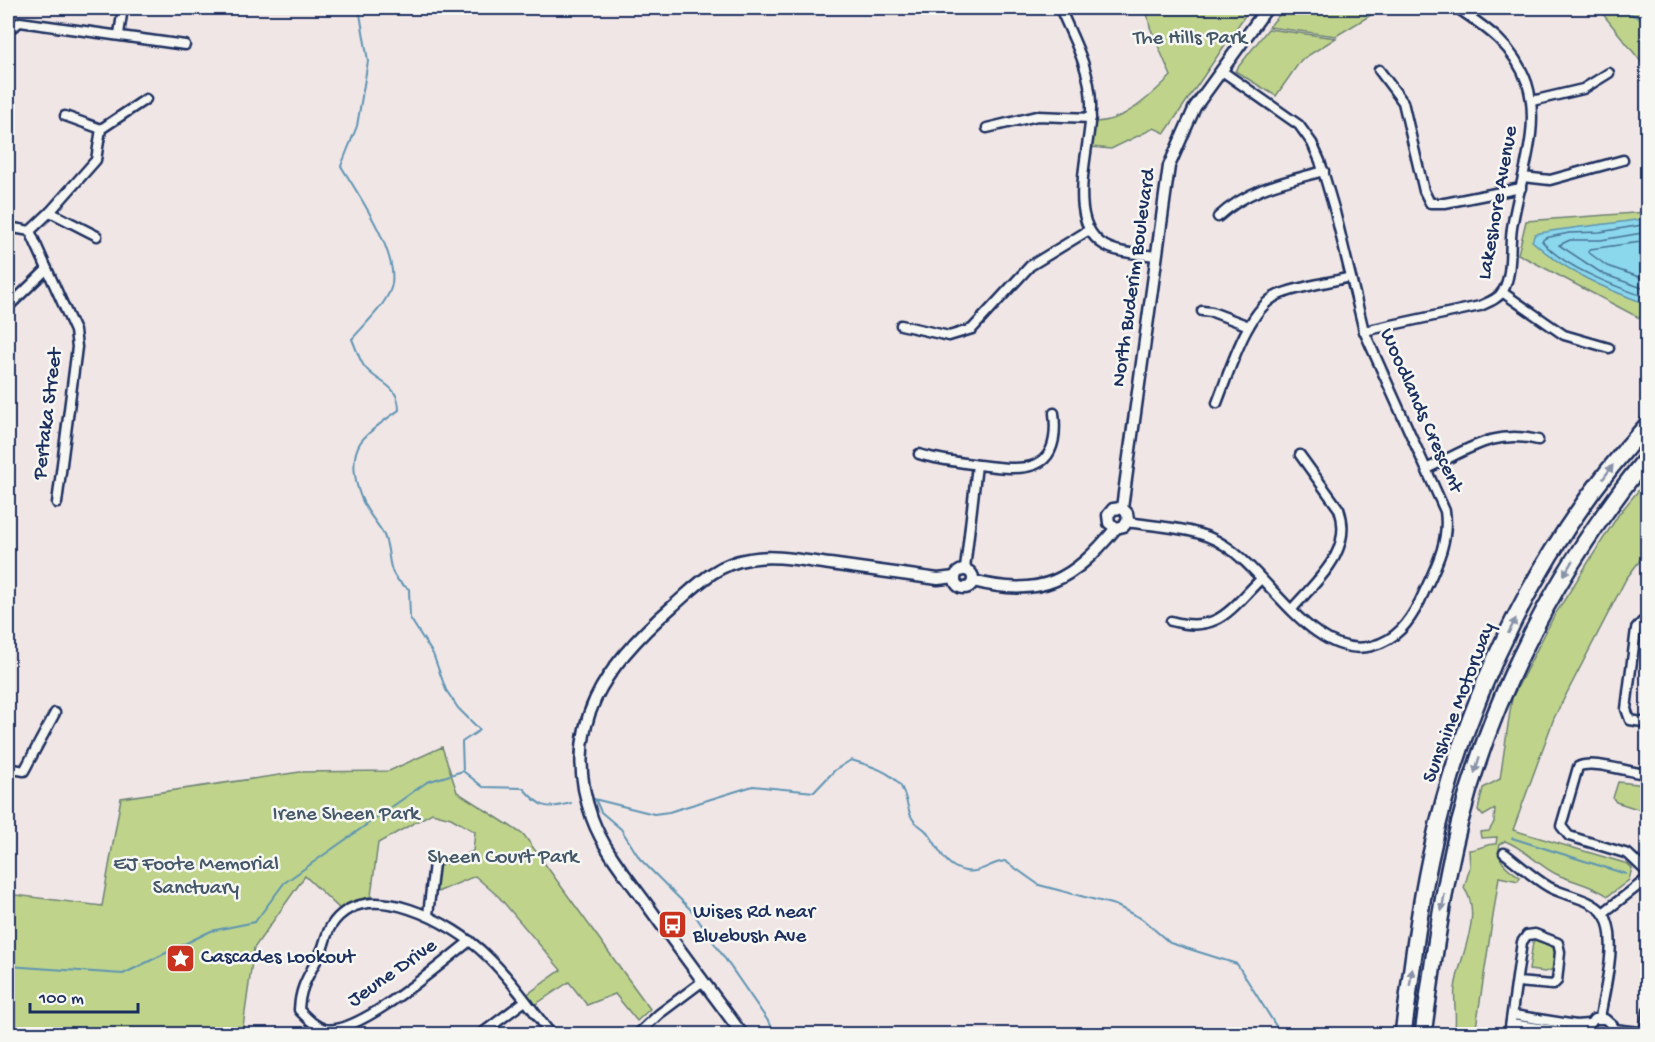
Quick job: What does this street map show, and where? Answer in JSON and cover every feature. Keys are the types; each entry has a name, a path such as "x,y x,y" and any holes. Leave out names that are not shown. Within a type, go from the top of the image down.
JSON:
{"highway":[{"name":"Sunshine Motorway","path":"1403,1035 1420,913 1434,840 1480,697 1519,614 1578,515 1644,427 1647,413"},
{"name":"Sunshine Motorway","path":"1423,1035 1443,898 1454,845 1480,755 1510,679 1550,598 1599,519 1647,456"},
{"path":"1599,519 1614,509 1647,468"}],"street":[{"path":"119,34 123,8"},
{"path":"1060,8 1085,66 1090,89 1091,118 1081,205 1089,230 1111,249 1156,256"},
{"name":"North Buderim Boulevard","path":"1122,508 1166,184 1175,150 1195,107 1267,8"},
{"name":"Lakeshore Avenue","path":"1364,331 1480,306 1493,301 1502,292 1508,278 1512,226 1523,177 1532,101 1519,62 1492,31 1457,8"},
{"path":"8,30 20,22 119,34 184,45"},
{"name":"Woodlands Crescent","path":"1127,522 1193,532 1224,544 1321,636 1350,647 1381,644 1405,626 1439,560 1446,530 1445,511 1428,468 1364,331 1324,171 1312,143 1299,125 1222,70"},
{"path":"1379,70 1403,102 1424,190 1430,202 1445,203 1521,188"},
{"path":"1532,101 1583,89 1609,74"},
{"path":"8,227 30,231 96,160 101,129 146,99"},
{"path":"65,116 101,129"},
{"path":"987,128 1037,116 1091,118"},
{"path":"1523,177 1550,180 1623,160"},
{"path":"1218,218 1232,205 1263,187 1324,171"},
{"path":"50,212 97,236"},
{"path":"901,325 949,336 972,329 1030,266 1089,230"},
{"name":"Pertaka Street","path":"30,231 75,331 76,347 57,503"},
{"path":"8,307 47,269"},
{"path":"1217,403 1249,327 1264,304 1278,295 1350,277"},
{"path":"1502,292 1564,335 1609,348"},
{"path":"1202,311 1212,312 1249,327"},
{"path":"919,454 1018,470 1038,464 1046,457 1055,438 1054,413"},
{"path":"1428,468 1496,437 1509,435 1538,440"},
{"path":"1292,609 1334,560 1342,539 1342,519 1333,498 1300,455"},
{"path":"965,569 977,465"},
{"path":"973,581 1024,588 1059,580 1094,556 1116,528 1127,522 1128,515 1122,508 1113,509 1108,515 1110,524 1116,528"},
{"path":"742,1035 601,837 589,808 582,773 582,750 587,719 606,676 651,624 697,582 716,570 756,558 777,557 938,579 955,577"},
{"path":"965,569 971,572 973,581 970,586 962,588 956,583 955,577 959,570 965,569"},
{"path":"1172,621 1185,624 1215,622 1261,579"},
{"path":"1647,621 1642,622 1636,629 1626,709 1630,720 1647,723"},
{"path":"8,768 24,771 55,714"},
{"path":"1647,774 1590,763 1578,767 1561,826 1569,836 1628,854 1647,873"},
{"path":"1504,853 1546,885 1592,904 1603,913 1609,927 1610,953 1600,1018"},
{"path":"428,915 434,863"},
{"path":"1603,913 1647,878"},
{"name":"Jeune Drive","path":"470,941 375,1013 353,1024 327,1029 313,1024 299,1010 300,992 331,926 348,909 369,903 428,915 458,930 488,956 550,1035"},
{"path":"1509,1035 1522,942 1527,935 1535,934 1558,944 1560,952 1557,981 1547,986 1517,982"},
{"path":"638,1035 659,1014 703,981"},
{"path":"481,1034 525,1001"},
{"path":"1512,1019 1576,1025 1588,1024 1600,1018 1610,1022 1614,1032 1646,1033 1647,1011"},
{"path":"1512,1019 1584,1035 1588,1024"}],"green space":[{"name":"The Hills Park","path":"1146,8 1250,8 1165,133 1154,128 1111,149 1091,147 1095,122 1106,121 1127,113 1171,76 1150,27"},
{"path":"1285,8 1378,8 1376,12 1336,36 1269,27"},
{"path":"1598,8 1647,8 1647,69"},
{"path":"1268,29 1336,38 1301,60 1276,96 1235,71"},
{"path":"1647,212 1647,322 1518,254 1526,221"},
{"path":"1647,480 1647,551 1626,579 1554,718 1513,830 1628,864 1632,868 1629,880 1608,896 1556,874 1512,844 1505,841 1500,844 1501,859 1520,877 1518,881 1499,877 1475,1034 1454,1034 1455,988 1472,911 1470,899 1464,888 1470,867 1469,850 1496,844 1497,837 1481,838 1480,832 1489,831 1494,822 1495,809 1483,816 1478,810 1483,788 1500,779 1512,698 1554,616 1619,514"},
{"name":"EJ Foote Memorial Sanctuary","path":"442,747 457,792 524,835 650,1009 637,1021 615,994 587,1005 569,982 533,1006 525,996 561,970 499,897 475,876 435,893 436,868 473,851 475,832 451,818 432,813 378,843 371,896 340,909 305,876 254,948 242,1034 8,1034 8,894 102,906 121,798 300,772 389,771"},
{"path":"1618,782 1647,785 1647,812 1616,802 1613,798"},
{"path":"1537,938 1555,946 1554,969 1545,972 1529,970 1533,942"}],"water":[{"path":"1647,218 1647,304 1572,271 1532,241 1535,234"}],"waterway":[{"path":"359,8 368,61 357,126 341,166 367,208 384,243 390,259 392,275 391,288 384,302 352,339 364,366 395,394 399,410 372,430 360,443 354,466 359,492 369,513 383,533 395,577 409,589 410,618 433,654 446,690 458,708 480,730 462,742 463,771 483,787 523,788 534,800 544,806 571,803"},
{"path":"1618,8 1648,22"},
{"path":"594,799 654,814 669,812 753,786 814,792 835,770 851,760 871,766 890,775 900,785 912,819 927,832 946,860 957,869 970,872 1005,861 1039,885 1115,905 1142,919 1170,943 1237,964 1281,1034"},
{"path":"8,966 123,974 211,931 255,922 284,883 427,782 463,771"},
{"path":"596,801 601,812 621,829 640,859 692,911 777,1034"},
{"path":"1512,838 1626,874"}],"place":[{"name":"Wises Rd near Bluebush Ave","path":"672,925"},
{"name":"Cascades Lookout","path":"180,958"}],"park label":[{"name":"Irene Sheen Park","path":"346,815"},
{"name":"Sheen Court Park","path":"503,858"}]}
